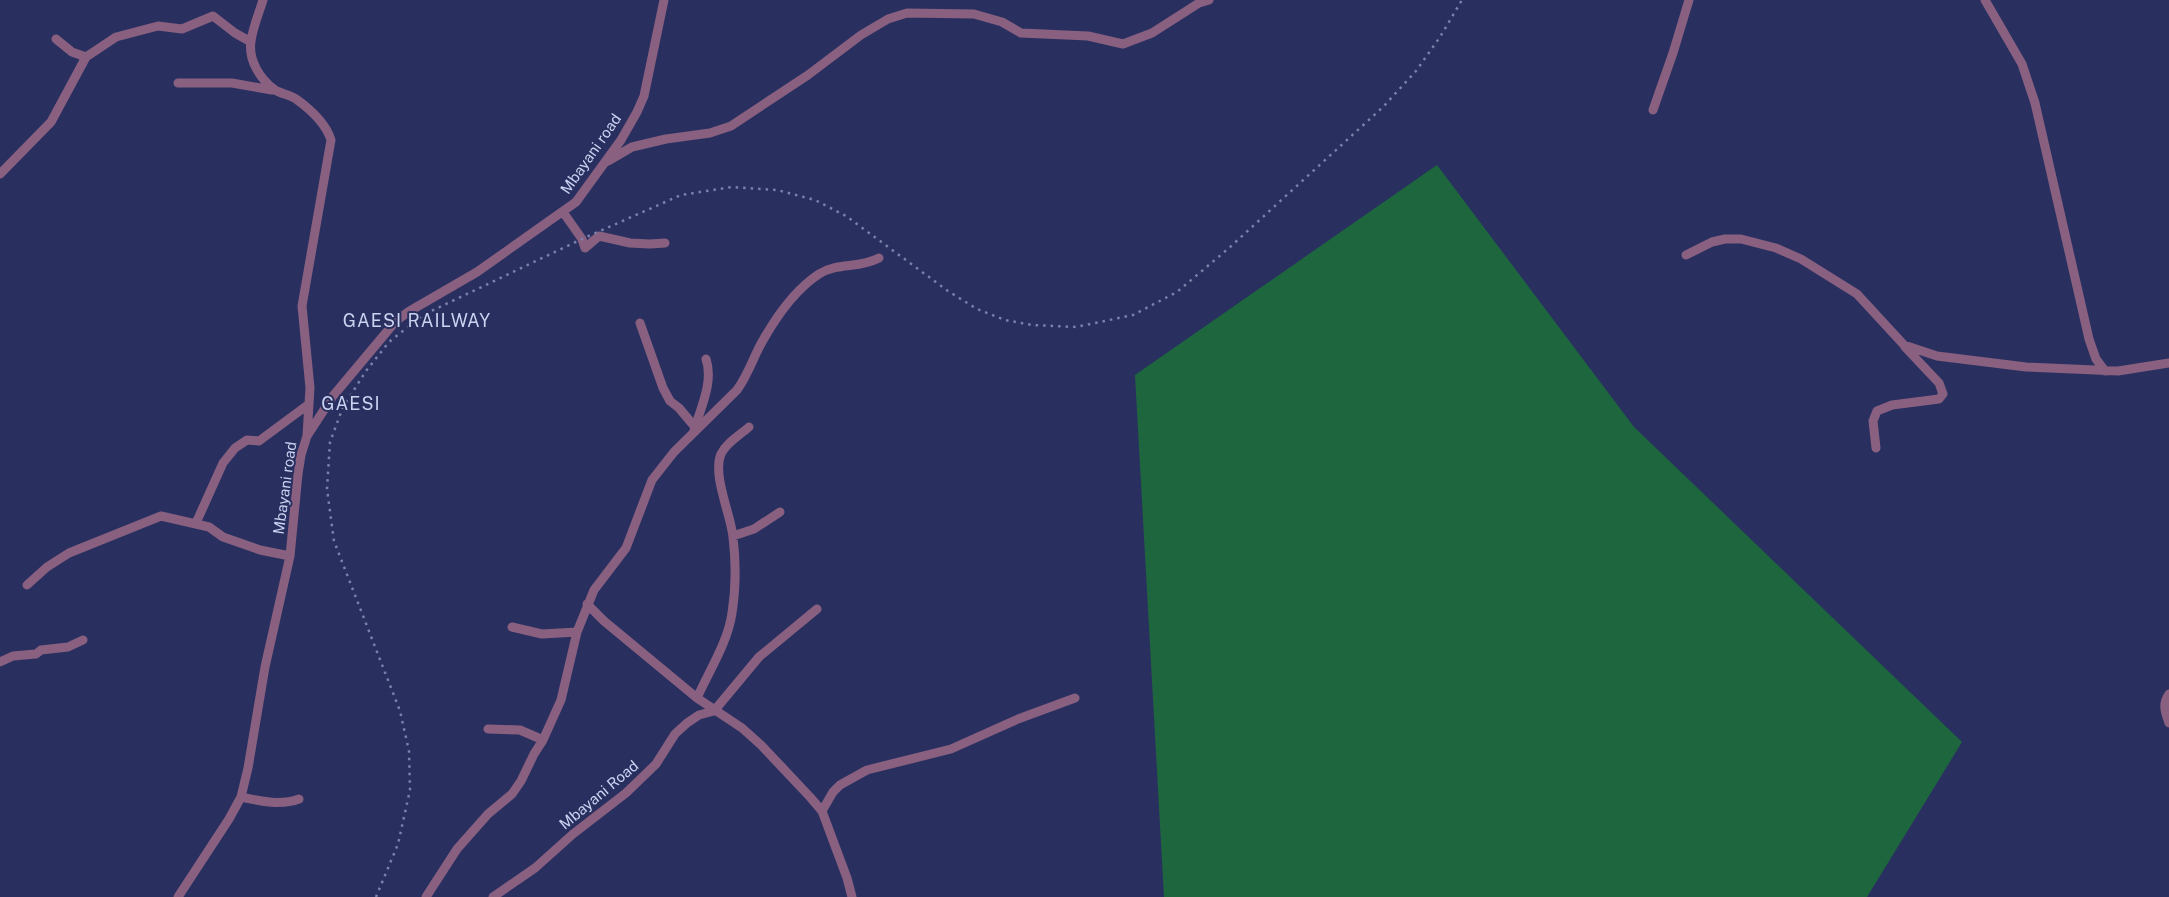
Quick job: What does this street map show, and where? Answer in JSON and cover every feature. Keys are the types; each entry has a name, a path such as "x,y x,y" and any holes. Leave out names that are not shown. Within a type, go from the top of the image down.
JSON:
{"street":[{"path":"263,0 250,42 256,69 263,79 277,91"},
{"name":"Mbayani road","path":"178,897 229,819 241,796 248,768 265,668 290,556 300,455 306,436 333,396 395,322 408,312 477,272 576,202 621,140 644,96 664,0"},
{"path":"604,163 632,147 666,139 710,133 731,126 788,89 861,36 888,19 907,13 974,14 1002,22 1021,33 1088,36 1123,44 1152,33 1199,3 1209,0"},
{"path":"1653,110 1673,53 1688,0"},
{"path":"1985,0 2022,64 2032,95 2089,339 2096,359 2106,371"},
{"path":"0,174 50,122 86,57 110,40 158,26 182,29 210,16 215,17 250,42"},
{"path":"56,39 72,52 86,57"},
{"path":"178,83 232,83 288,94 323,124 330,140 302,306 310,388 306,436"},
{"path":"563,212 582,239 585,248 599,236 630,243 665,243"},
{"path":"1686,256 1712,242 1725,238 1741,238 1776,248 1801,259 1857,294 1939,382 1943,394 1939,399 1898,404 1877,411 1873,421 1876,448"},
{"path":"426,897 462,844 488,814 512,794 521,781 543,740 561,700 577,632 587,604 597,583 626,548 652,480 694,430 737,390 745,379 763,340 777,318 800,291 826,270 842,266 862,265 879,258"},
{"path":"640,323 663,388 670,401 679,408 694,430"},
{"path":"1904,345 1926,354 2026,367 2118,371 2169,363"},
{"path":"694,430 709,378 709,367 706,359"},
{"path":"196,523 223,463 235,448 247,440 259,441 309,404"},
{"path":"696,698 724,638 732,614 735,572 733,536 721,487 720,458 724,450 749,428"},
{"path":"733,536 754,529 780,512"},
{"path":"27,585 47,567 69,553 128,531 161,516 209,527 223,537 290,556"},
{"path":"587,604 604,621 696,698 742,728 761,745 822,811 847,878 852,897"},
{"path":"714,711 758,657 817,608"},
{"path":"512,627 542,634 577,632"},
{"path":"0,662 13,656 36,654 41,650 68,647 83,640"},
{"path":"2169,694 2165,699 2164,706 2169,723"},
{"path":"822,811 833,792 840,785 867,770 951,749 1018,719 1075,698"},
{"name":"Mbayani Road","path":"493,897 535,868 573,834 641,780 656,764 676,734 687,723 699,715 714,711"},
{"path":"488,729 520,730 543,740"},
{"path":"241,796 258,801 284,803 299,799"}],"green space":[{"path":"1437,165 1634,427 1962,742 1867,897 1164,897 1135,375"}],"railway":[{"path":"376,897 398,844 410,790 409,751 400,711 334,541 327,489 330,442 343,407 366,371 389,342 423,315 582,239 681,195 732,187 777,190 815,200 846,216 948,291 977,309 1005,320 1032,325 1076,327 1133,315 1177,292 1229,248 1383,107 1416,71 1440,37 1462,0"}],"district":[{"name":"GAESI RAILWAY","path":"417,321"},
{"name":"GAESI","path":"351,404"}]}
